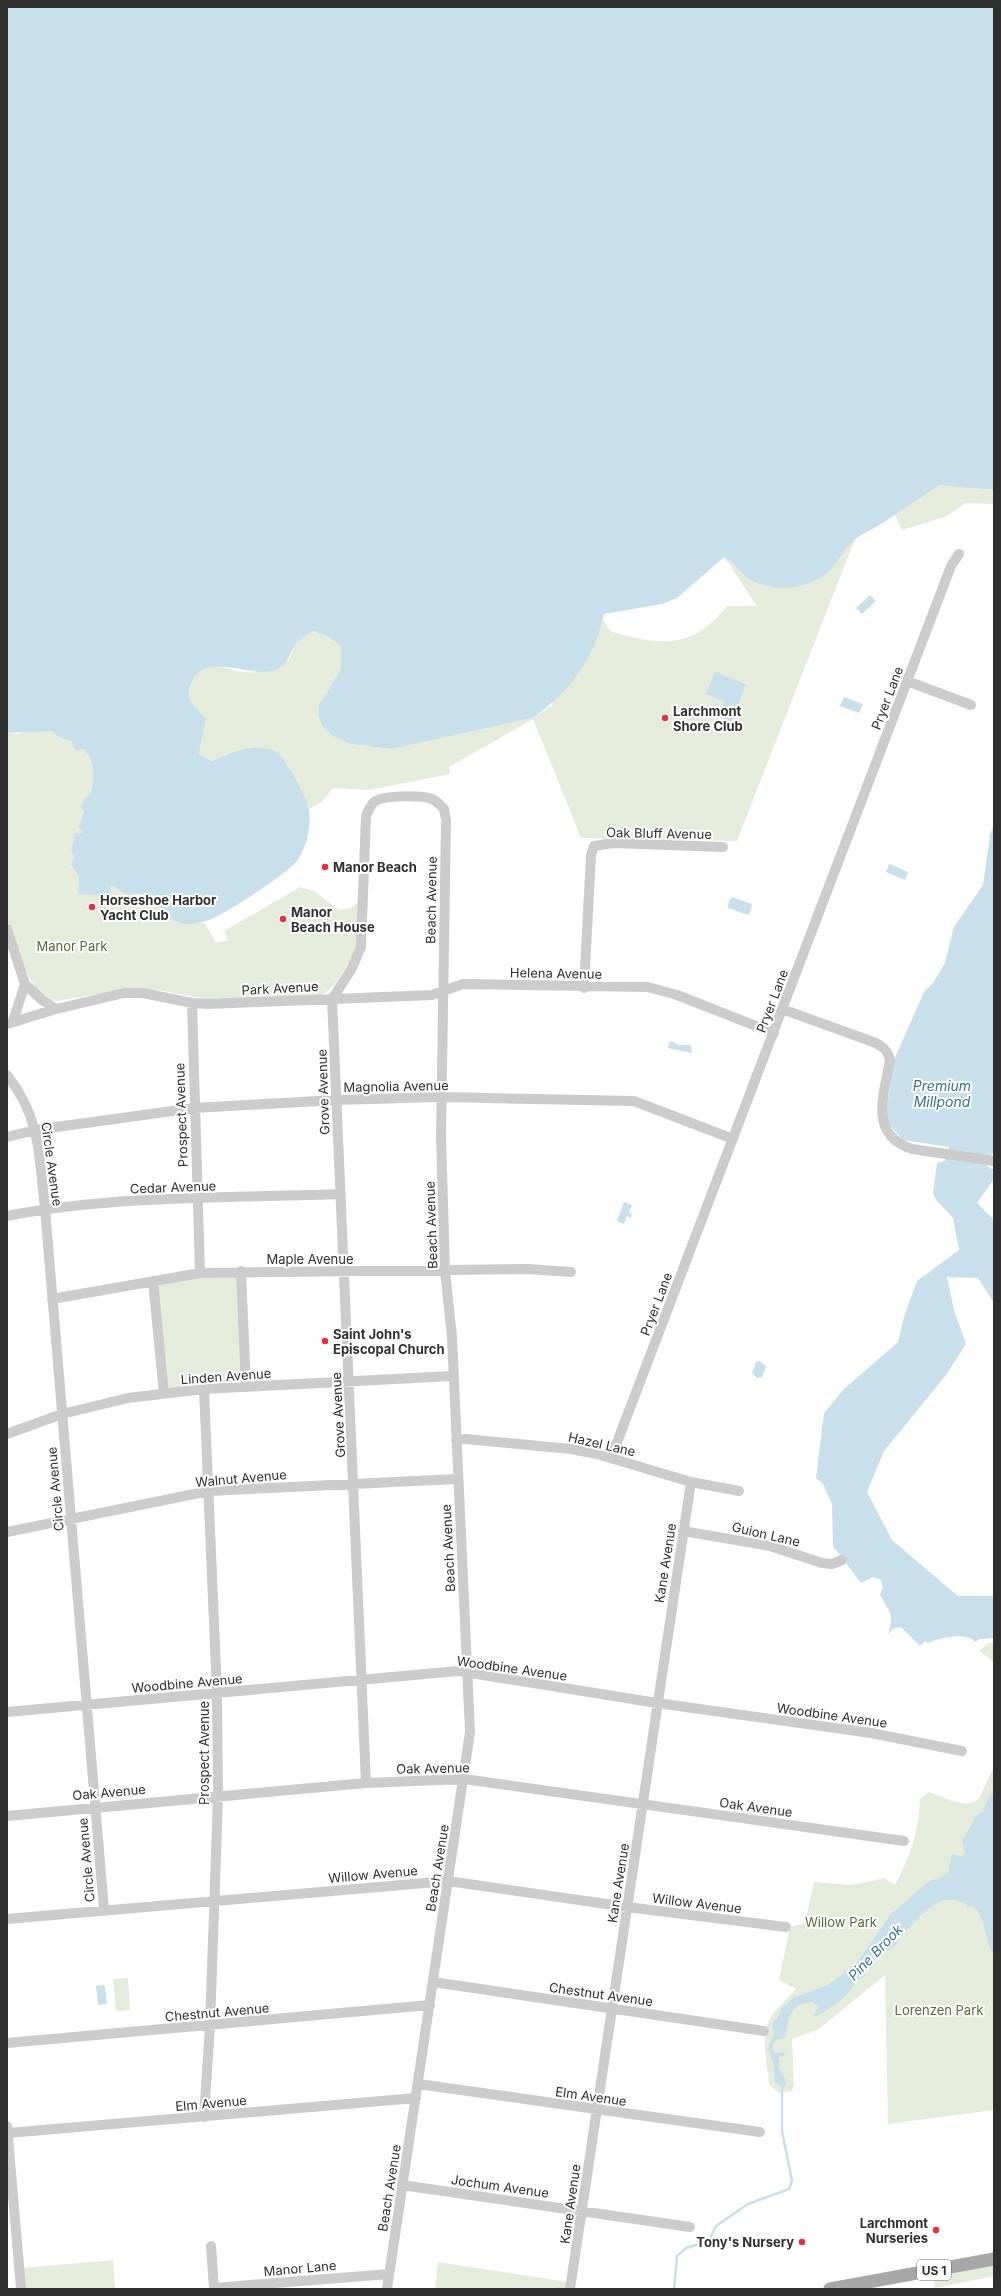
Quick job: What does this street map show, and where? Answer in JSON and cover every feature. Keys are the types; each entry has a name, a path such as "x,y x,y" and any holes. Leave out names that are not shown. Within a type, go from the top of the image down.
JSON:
{"main road":[{"name":"US 1","path":"830,2289 861,2286 994,2259"}],"street":[{"name":"Pryer Lane","path":"611,1458 951,566 959,554"},
{"path":"907,681 970,705"},
{"name":"Park Avenue","path":"10,1022 56,1009 124,993 160,996 192,1003 266,1003 332,998 351,970 361,947 366,816 370,807 374,802 384,799 415,796 425,797 438,803"},
{"name":"Beach Avenue","path":"387,2289 470,1732 452,1376 452,1337 445,1270 440,1097 446,820 444,809 438,803"},
{"name":"Oak Bluff Avenue","path":"584,988 591,855 594,846 613,843 723,847"},
{"path":"7,929 25,984 42,1000 56,1009"},
{"name":"Park Avenue","path":"10,1022 25,984"},
{"name":"Helena Avenue","path":"332,998 432,995 464,984 584,988 648,988 678,995 774,1033"},
{"name":"Grove Avenue","path":"332,998 363,1681 366,1783"},
{"name":"Prospect Avenue","path":"192,1003 200,1273"},
{"path":"782,1009 884,1047 890,1060 882,1110 882,1124 889,1136 900,1145 912,1149 992,1160"},
{"name":"Circle Avenue","path":"7,1074 22,1094 32,1115 46,1209 52,1299 59,1360 70,1520 104,1910"},
{"name":"Magnolia Avenue","path":"7,1137 35,1130 194,1108 336,1100 440,1097 634,1101 733,1139"},
{"name":"Cedar Avenue","path":"7,1216 46,1209 130,1201 341,1194"},
{"name":"Maple Avenue","path":"52,1299 200,1273 241,1271 344,1273 528,1269 571,1272"},
{"path":"241,1271 246,1387"},
{"path":"153,1281 164,1394"},
{"name":"Linden Avenue","path":"7,1434 62,1414 128,1398 204,1389 349,1380 452,1376"},
{"name":"Prospect Avenue","path":"204,1389 217,1693 218,1797 210,2026 204,2117"},
{"name":"Hazel Lane","path":"456,1440 466,1439 571,1449 611,1458 691,1482 739,1491"},
{"name":"Walnut Avenue","path":"7,1532 209,1491 457,1479"},
{"name":"Kane Avenue","path":"570,2289 691,1482"},
{"name":"Guion Lane","path":"683,1531 770,1546 822,1563 832,1564 842,1560"},
{"name":"Woodbine Avenue","path":"7,1712 363,1681 458,1671 657,1703 871,1733 962,1751"},
{"name":"Oak Avenue","path":"7,1816 95,1806 218,1797 366,1783 464,1779 904,1840"},
{"name":"Willow Avenue","path":"7,1919 448,1881 627,1907 786,1927"},
{"name":"Chestnut Avenue","path":"433,1982 764,2031"},
{"name":"Chestnut Avenue","path":"7,2043 210,2026 430,2005"},
{"name":"Elm Avenue","path":"418,2084 760,2132"},
{"name":"Elm Avenue","path":"7,2129 204,2117 416,2098"},
{"path":"7,2129 11,2212 21,2289"},
{"name":"Jochum Avenue","path":"402,2185 690,2227"},
{"path":"211,2246 214,2289"},
{"name":"Manor Lane","path":"214,2289 389,2274"}],"green space":[{"path":"939,484 994,490 994,504 966,503 945,517 902,530 895,515"},
{"path":"855,539 737,841 581,838 533,719 449,767 450,774 369,790 333,788 322,802 309,809 286,762 228,754 212,761 199,754 206,718 194,706 189,694 197,673 204,668 211,666 245,672 254,672 272,667 289,660 297,642 313,631 327,636 341,646 341,669 319,705 319,718 323,727 332,736 351,744 391,749 533,718 551,706 603,620 610,631 644,640 674,641 701,631 727,606 757,606 724,557"},
{"name":"Manor Park","path":"34,730 51,731 60,738 71,741 74,746 80,750 83,749 90,759 93,770 93,783 90,794 83,801 84,814 80,824 83,831 75,835 71,851 74,858 71,866 79,877 111,896 111,886 120,888 125,893 146,896 174,920 186,924 205,923 216,943 228,940 224,931 300,887 314,891 339,910 351,908 359,901 358,940 348,965 329,990 319,996 211,1000 158,990 133,988 57,1001 48,1000 39,992 28,976 7,920 7,733 17,734"},
{"path":"239,1275 243,1385 166,1391 156,1283 190,1276"},
{"path":"988,1643 994,1643 994,1662 979,1651"},
{"path":"994,1768 994,2110 888,2124 885,1975 819,2029 792,2039 794,2085 792,2091 779,2093 769,2085 765,2052 766,2027 775,2012 796,1989 779,1980 790,1927 805,1923 814,1882 851,1885 885,1878 895,1885 913,1844 918,1822 920,1799 929,1792 956,1802 970,1803 975,1801 980,1796"},
{"path":"128,1978 130,2010 116,2011 113,1979"},
{"path":"994,2257 994,2276 935,2288 931,2268"},
{"path":"113,2260 115,2289 23,2289 21,2268"},
{"path":"438,2262 568,2282 567,2289 435,2289"}],"water":[{"path":"7,7 994,7 994,490 939,485 878,526 857,538 851,543 829,571 821,577 801,586 780,588 759,583 746,577 724,557 677,598 662,604 604,614 594,645 579,673 558,697 533,718 391,749 351,744 332,736 323,727 319,718 319,705 341,669 341,646 327,636 313,631 307,635 295,645 284,665 276,670 265,672 229,667 207,668 199,673 192,682 189,693 194,706 206,718 199,754 212,761 234,752 250,748 265,748 278,753 295,777 308,805 308,835 299,858 288,870 261,890 237,905 201,923 187,924 179,922 168,916 145,895 126,894 113,886 111,886 111,896 78,894 79,877 71,865 74,858 71,851 75,834 83,832 78,827 84,813 81,807 85,798 90,794 92,788 93,770 90,758 83,749 76,751 71,741 60,738 51,731 7,733"},
{"path":"870,595 876,601 862,614 856,608"},
{"path":"715,672 746,684 732,722 718,717 724,701 706,694"},
{"path":"844,697 863,704 859,713 840,706"},
{"name":"Premium Millpond","path":"994,824 994,1152 990,1156 987,1166 994,1170 994,1179 977,1203 994,1220 994,1303 978,1278 947,1277 954,1310 966,1344 946,1375 884,1451 867,1492 892,1540 958,1596 994,1596 994,1638 980,1639 975,1642 966,1637 952,1636 928,1643 925,1641 920,1646 901,1627 894,1628 888,1634 891,1618 890,1613 880,1595 883,1587 881,1580 873,1577 861,1583 833,1546 832,1504 823,1484 816,1478 824,1413 844,1389 898,1342 904,1317 917,1281 959,1250 953,1218 937,1201 933,1194 937,1163 945,1161 949,1147 903,1140 885,1120 894,1060 924,992 933,983 945,963 954,927 983,885 990,835"},
{"path":"889,864 908,872 905,880 886,872"},
{"path":"732,897 752,904 748,915 728,908 729,901"},
{"path":"672,1041 679,1045 691,1045 692,1053 668,1048 669,1043"},
{"path":"624,1202 632,1205 629,1212 632,1214 631,1218 627,1216 624,1224 617,1221"},
{"path":"759,1361 766,1366 762,1377 757,1378 752,1373 756,1362"},
{"path":"994,1792 994,1955 988,1942 981,1916 972,1905 967,1908 967,1905 957,1901 947,1900 938,1903 922,1914 901,1936 895,1945 874,1960 875,1965 867,1969 864,1978 856,1979 851,1990 834,2005 816,2016 813,2016 819,2006 810,2001 809,2003 797,2006 793,2010 785,2038 776,2040 772,2046 774,2053 784,2052 785,2054 785,2056 779,2057 779,2069 785,2078 786,2084 783,2087 775,2083 773,2061 768,2048 774,2034 772,2022 777,2019 782,2008 795,1997 828,1985 856,1964 891,1914 929,1881 940,1878 950,1871 949,1869 952,1854 962,1856 965,1853 962,1841 976,1816 982,1812 990,1795"},
{"path":"96,1986 105,1986 107,2004 98,2005"}],"waterway":[{"name":"Pine Brook","path":"674,2289 677,2256 686,2248 709,2241 716,2226 748,2204 789,2189 792,2181 782,2131 782,2085"}],"place":[{"name":"Larchmont Shore Club","path":"665,718"},
{"name":"Manor Beach","path":"325,867"},
{"name":"Horseshoe Harbor Yacht Club","path":"92,907"},
{"name":"Manor Beach House","path":"283,919"},
{"name":"Saint John's Episcopal Church","path":"325,1341"},
{"name":"Larchmont Nurseries","path":"936,2230"},
{"name":"Tony's Nursery","path":"802,2242"}],"park label":[{"name":"Willow Park","path":"841,1922"},
{"name":"Lorenzen Park","path":"939,2010"}]}
